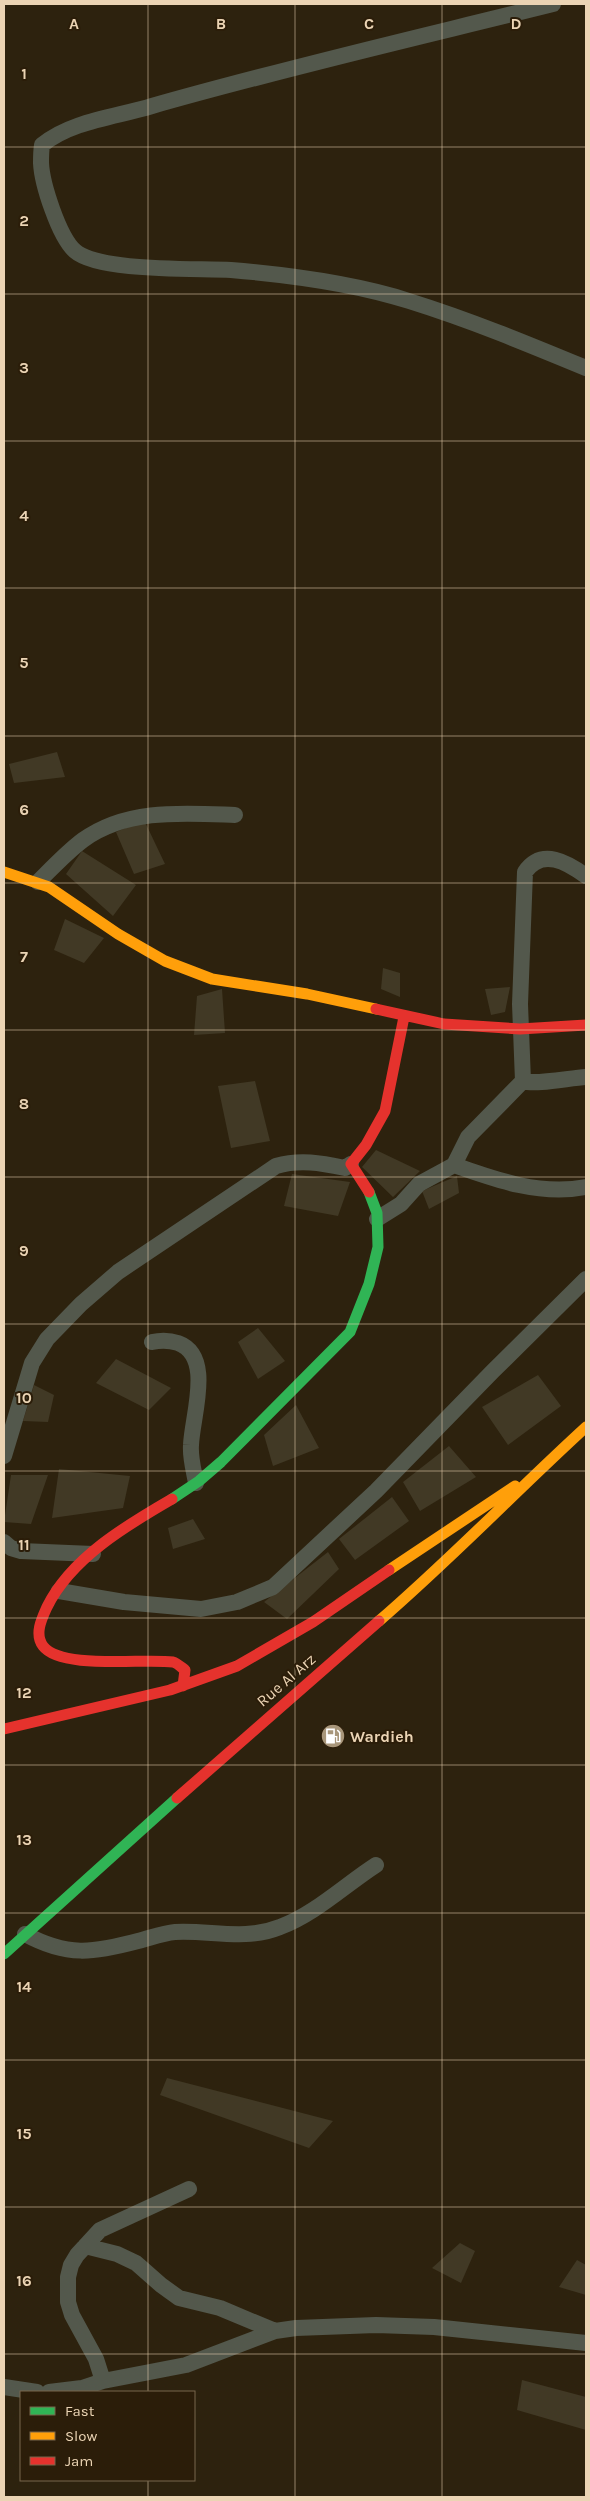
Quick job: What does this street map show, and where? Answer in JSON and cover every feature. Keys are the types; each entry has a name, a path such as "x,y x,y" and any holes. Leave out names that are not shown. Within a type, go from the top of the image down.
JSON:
{"street":[{"path":"553,4 227,85 84,124 51,137 42,144 41,165 62,231 74,250 89,259 117,264 232,270 344,286 408,301 510,337 586,368"},
{"path":"38,882 84,839 111,825 140,816 235,815"},
{"path":"377,1220 400,1204 419,1184 454,1165 468,1137 523,1081 520,1029 525,872 529,866 548,859 566,862 586,876"},
{"path":"4,872 49,887 118,934 186,971 212,979 307,994 404,1017 444,1024 520,1029 586,1025"},
{"path":"4,1456 32,1363 47,1339 81,1304 118,1272 276,1166 298,1162 323,1163 345,1168 351,1164 366,1145 384,1111 404,1017"},
{"path":"523,1081 532,1084 561,1078 586,1077"},
{"path":"183,1686 185,1670 176,1662 62,1658 44,1648 38,1634 40,1618 59,1591 93,1554 137,1520 196,1483 226,1457 350,1332 361,1307 376,1258 377,1220 372,1197 355,1174 351,1164"},
{"path":"454,1165 513,1185 570,1189 586,1187"},
{"path":"59,1591 124,1602 201,1609 237,1602 273,1588 305,1560 345,1518 376,1491 493,1371 586,1280"},
{"path":"152,1342 172,1341 184,1345 191,1350 197,1365 199,1376 191,1446 196,1483"},
{"name":"Rue Al Arz","path":"4,1954 280,1706 437,1571 528,1480 586,1427"},
{"path":"4,1728 183,1686 237,1666 313,1622 504,1491 528,1480"},
{"path":"4,1542 11,1548 21,1551 93,1554"},
{"path":"4,1558 21,1551"},
{"path":"25,1934 54,1948 77,1952 109,1948 173,1932 235,1936 257,1934 281,1927 296,1919 376,1865"},
{"path":"103,2381 96,2359 72,2315 68,2302 68,2277 71,2265 100,2230 189,2190"},
{"path":"85,2246 117,2254 136,2263 179,2298 220,2308 274,2331"},
{"path":"57,2391 82,2388 103,2381 186,2364 274,2331 328,2326 434,2326 586,2343"},
{"path":"4,2387 30,2391"}],"building":[{"path":"57,752 65,777 14,783 9,764"},
{"path":"144,820 165,864 134,874 116,832"},
{"path":"82,851 136,885 113,916 66,874"},
{"path":"65,919 104,938 84,963 54,950"},
{"path":"383,968 400,973 400,997 381,989"},
{"path":"510,987 505,1012 491,1015 485,989"},
{"path":"222,989 225,1033 194,1035 197,996"},
{"path":"255,1081 270,1141 231,1148 218,1086"},
{"path":"376,1150 420,1171 393,1197 362,1167"},
{"path":"292,1174 350,1182 338,1216 284,1206"},
{"path":"457,1176 459,1193 429,1209 422,1191"},
{"path":"258,1328 285,1361 258,1379 238,1342"},
{"path":"116,1359 171,1388 149,1410 96,1383"},
{"path":"538,1375 561,1406 508,1445 482,1407"},
{"path":"34,1385 54,1395 48,1422 23,1421"},
{"path":"296,1405 319,1448 273,1466 264,1435"},
{"path":"449,1446 476,1477 420,1511 403,1482"},
{"path":"59,1469 130,1476 123,1508 52,1518"},
{"path":"11,1475 48,1475 31,1524 4,1522"},
{"path":"392,1497 409,1521 355,1560 339,1539"},
{"path":"193,1519 205,1539 173,1549 168,1528"},
{"path":"328,1552 339,1569 287,1619 264,1602"},
{"path":"167,2078 333,2121 309,2148 160,2095"},
{"path":"460,2243 475,2251 461,2283 432,2268"},
{"path":"577,2260 586,2265 586,2295 559,2287"},
{"path":"522,2380 586,2397 586,2430 517,2410"}],"traffic: fast":[{"path":"172,1499 199,1481 221,1462 350,1332 369,1284 378,1247 377,1213 369,1192"},
{"path":"4,1954 177,1798"}],"traffic: slow":[{"path":"4,872 49,887 118,934 165,961 212,979 307,994 376,1009"},
{"path":"379,1621 432,1574 586,1427"},
{"path":"389,1570 515,1486"}],"traffic: jam":[{"path":"376,1009 444,1024 520,1029 586,1025"},
{"path":"369,1192 351,1164 366,1145 385,1111 404,1017"},
{"path":"172,1499 102,1544 70,1573 57,1589 47,1607 40,1626 39,1636 43,1646 53,1653 67,1658 84,1661 160,1661 178,1664 185,1670 183,1686"},
{"path":"4,1729 170,1690 237,1666 313,1622 389,1570"},
{"path":"177,1798 379,1621"}],"place":[{"name":"Wardieh","path":"333,1736"}]}
